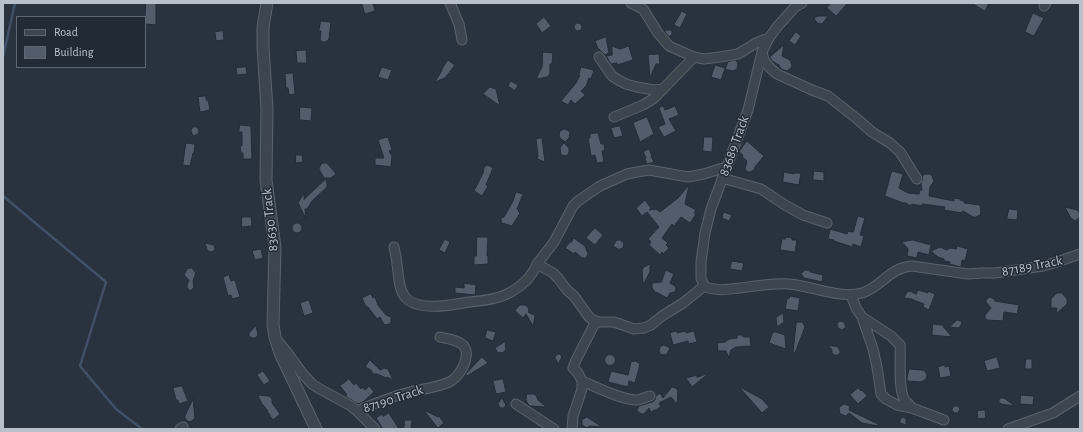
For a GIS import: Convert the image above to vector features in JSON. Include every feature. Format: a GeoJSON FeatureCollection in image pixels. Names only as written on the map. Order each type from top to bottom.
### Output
{"type":"FeatureCollection","features":[{"type":"Feature","properties":{"kind":"street","name":"83630 Track"},"geometry":{"type":"LineString","coordinates":[[267,3],[262,27],[262,47],[267,109],[266,180],[275,247],[273,325],[280,353],[316,429]]}},
{"type":"Feature","properties":{"kind":"street"},"geometry":{"type":"LineString","coordinates":[[450,3],[462,40]]}},
{"type":"Feature","properties":{"kind":"street"},"geometry":{"type":"LineString","coordinates":[[631,3],[643,9],[658,33],[669,46],[694,57],[704,59],[738,54],[756,43],[769,38]]}},
{"type":"Feature","properties":{"kind":"street","name":"83689 Track"},"geometry":{"type":"LineString","coordinates":[[704,286],[701,278],[701,262],[705,233],[722,178],[748,110],[762,52],[776,27],[795,7],[802,3]]}},
{"type":"Feature","properties":{"kind":"street"},"geometry":{"type":"LineString","coordinates":[[762,52],[764,60],[777,74],[828,96],[872,132],[890,143],[900,152],[917,179]]}},
{"type":"Feature","properties":{"kind":"street"},"geometry":{"type":"LineString","coordinates":[[599,57],[612,76],[626,84],[654,90],[663,88]]}},
{"type":"Feature","properties":{"kind":"street"},"geometry":{"type":"LineString","coordinates":[[614,117],[643,105],[653,99],[694,57]]}},
{"type":"Feature","properties":{"kind":"street"},"geometry":{"type":"LineString","coordinates":[[394,247],[401,288],[404,296],[412,302],[426,306],[446,306],[499,298],[525,283],[554,242],[573,206],[600,186],[627,174],[649,170],[688,177],[726,167]]}},
{"type":"Feature","properties":{"kind":"street"},"geometry":{"type":"LineString","coordinates":[[722,178],[762,189],[802,215],[826,223]]}},
{"type":"Feature","properties":{"kind":"street","name":"87189 Track"},"geometry":{"type":"LineString","coordinates":[[851,295],[872,289],[898,269],[906,267],[912,266],[968,274],[995,273],[1043,266],[1063,261],[1080,254]]}},
{"type":"Feature","properties":{"kind":"street"},"geometry":{"type":"LineString","coordinates":[[537,264],[553,273],[558,278],[567,290],[574,296],[589,317],[596,321],[614,322],[634,329],[644,328],[651,325],[683,303],[704,286],[719,290],[773,284],[790,284],[833,293],[851,295],[856,308],[862,317],[873,349],[881,394],[886,399],[897,405],[912,408],[944,420]]}},
{"type":"Feature","properties":{"kind":"street"},"geometry":{"type":"LineString","coordinates":[[862,317],[891,336],[900,345],[901,387],[904,398],[912,408]]}},
{"type":"Feature","properties":{"kind":"street"},"geometry":{"type":"LineString","coordinates":[[572,429],[573,416],[582,389],[582,381],[574,368],[576,360],[596,321]]}},
{"type":"Feature","properties":{"kind":"street","name":"87190 Track"},"geometry":{"type":"LineString","coordinates":[[275,337],[312,384],[358,411],[371,404],[449,382],[456,377],[463,366],[467,352],[464,346],[460,343],[440,337]]}},
{"type":"Feature","properties":{"kind":"street"},"geometry":{"type":"LineString","coordinates":[[582,381],[625,398],[638,400],[650,396]]}},
{"type":"Feature","properties":{"kind":"street"},"geometry":{"type":"LineString","coordinates":[[1008,429],[1053,413],[1080,396]]}},
{"type":"Feature","properties":{"kind":"street"},"geometry":{"type":"LineString","coordinates":[[516,404],[554,429]]}},
{"type":"Feature","properties":{"kind":"street"},"geometry":{"type":"LineString","coordinates":[[358,411],[375,429]]}},
{"type":"Feature","properties":{"kind":"building"},"geometry":{"type":"Polygon","coordinates":[[[146,3],[156,3],[156,25],[146,24],[146,3]]]}},
{"type":"Feature","properties":{"kind":"building"},"geometry":{"type":"Polygon","coordinates":[[[362,3],[373,3],[375,11],[365,14],[362,3]]]}},
{"type":"Feature","properties":{"kind":"building"},"geometry":{"type":"Polygon","coordinates":[[[831,3],[848,3],[836,16],[827,8],[831,3]]]}},
{"type":"Feature","properties":{"kind":"building"},"geometry":{"type":"Polygon","coordinates":[[[972,3],[989,3],[985,11],[972,3]]]}},
{"type":"Feature","properties":{"kind":"building"},"geometry":{"type":"Polygon","coordinates":[[[682,11],[687,14],[680,28],[674,25],[682,11]]]}},
{"type":"Feature","properties":{"kind":"building"},"geometry":{"type":"Polygon","coordinates":[[[1033,13],[1044,18],[1034,36],[1025,32],[1033,13]]]}},
{"type":"Feature","properties":{"kind":"building"},"geometry":{"type":"Polygon","coordinates":[[[819,16],[828,16],[821,24],[817,23],[814,18],[819,16]]]}},
{"type":"Feature","properties":{"kind":"building"},"geometry":{"type":"Polygon","coordinates":[[[544,17],[551,26],[542,33],[536,24],[544,17]]]}},
{"type":"Feature","properties":{"kind":"building"},"geometry":{"type":"Polygon","coordinates":[[[321,21],[331,22],[329,39],[325,42],[322,42],[320,39],[321,31],[319,31],[321,21]]]}},
{"type":"Feature","properties":{"kind":"building"},"geometry":{"type":"Polygon","coordinates":[[[576,23],[580,23],[582,27],[580,31],[576,31],[574,29],[574,25],[576,23]]]}},
{"type":"Feature","properties":{"kind":"building"},"geometry":{"type":"Polygon","coordinates":[[[666,30],[672,30],[672,35],[669,37],[665,32],[666,30]]]}},
{"type":"Feature","properties":{"kind":"building"},"geometry":{"type":"Polygon","coordinates":[[[223,31],[224,40],[216,41],[215,32],[223,31]]]}},
{"type":"Feature","properties":{"kind":"building"},"geometry":{"type":"Polygon","coordinates":[[[796,32],[801,36],[795,45],[789,41],[796,32]]]}},
{"type":"Feature","properties":{"kind":"building"},"geometry":{"type":"Polygon","coordinates":[[[606,37],[609,53],[605,55],[598,49],[595,41],[606,37]]]}},
{"type":"Feature","properties":{"kind":"building"},"geometry":{"type":"Polygon","coordinates":[[[784,45],[782,56],[790,60],[792,65],[787,71],[781,69],[779,65],[772,61],[770,57],[784,45]]]}},
{"type":"Feature","properties":{"kind":"building"},"geometry":{"type":"Polygon","coordinates":[[[612,46],[620,49],[629,46],[633,60],[617,65],[617,63],[611,64],[606,56],[612,55],[612,46]]]}},
{"type":"Feature","properties":{"kind":"building"},"geometry":{"type":"Polygon","coordinates":[[[306,50],[307,63],[297,63],[296,51],[306,50]]]}},
{"type":"Feature","properties":{"kind":"building"},"geometry":{"type":"Polygon","coordinates":[[[543,52],[553,53],[552,64],[550,64],[550,73],[548,77],[536,79],[542,67],[543,52]]]}},
{"type":"Feature","properties":{"kind":"building"},"geometry":{"type":"Polygon","coordinates":[[[659,54],[660,64],[656,64],[650,78],[648,55],[659,54]]]}},
{"type":"Feature","properties":{"kind":"building"},"geometry":{"type":"Polygon","coordinates":[[[448,60],[455,65],[445,78],[435,82],[442,69],[448,60]]]}},
{"type":"Feature","properties":{"kind":"building"},"geometry":{"type":"Polygon","coordinates":[[[736,60],[738,64],[737,69],[733,71],[725,69],[728,62],[736,60]]]}},
{"type":"Feature","properties":{"kind":"building"},"geometry":{"type":"Polygon","coordinates":[[[715,65],[725,69],[721,80],[711,77],[715,65]]]}},
{"type":"Feature","properties":{"kind":"building"},"geometry":{"type":"Polygon","coordinates":[[[246,67],[247,74],[237,75],[236,68],[246,67]]]}},
{"type":"Feature","properties":{"kind":"building"},"geometry":{"type":"Polygon","coordinates":[[[382,67],[392,70],[388,80],[378,77],[382,67]]]}},
{"type":"Feature","properties":{"kind":"building"},"geometry":{"type":"Polygon","coordinates":[[[581,67],[594,70],[591,79],[589,78],[586,86],[581,91],[585,95],[575,104],[571,100],[568,105],[561,101],[576,83],[580,75],[581,67]]]}},
{"type":"Feature","properties":{"kind":"building"},"geometry":{"type":"Polygon","coordinates":[[[293,73],[295,94],[289,95],[288,88],[286,88],[285,74],[293,73]]]}},
{"type":"Feature","properties":{"kind":"building"},"geometry":{"type":"Polygon","coordinates":[[[511,81],[518,85],[515,91],[508,86],[511,81]]]}},
{"type":"Feature","properties":{"kind":"building"},"geometry":{"type":"Polygon","coordinates":[[[490,87],[496,89],[500,106],[483,94],[490,87]]]}},
{"type":"Feature","properties":{"kind":"building"},"geometry":{"type":"Polygon","coordinates":[[[206,96],[210,110],[200,112],[198,97],[206,96]]]}},
{"type":"Feature","properties":{"kind":"building"},"geometry":{"type":"Polygon","coordinates":[[[663,106],[665,110],[675,106],[679,115],[669,119],[676,131],[664,137],[658,127],[665,124],[659,108],[663,106]]]}},
{"type":"Feature","properties":{"kind":"building"},"geometry":{"type":"Polygon","coordinates":[[[300,107],[312,108],[311,121],[300,120],[300,107]]]}},
{"type":"Feature","properties":{"kind":"building"},"geometry":{"type":"Polygon","coordinates":[[[647,117],[654,134],[640,142],[633,123],[647,117]]]}},
{"type":"Feature","properties":{"kind":"building"},"geometry":{"type":"Polygon","coordinates":[[[240,125],[251,126],[252,159],[243,159],[243,153],[241,153],[240,146],[242,146],[242,132],[239,132],[240,125]]]}},
{"type":"Feature","properties":{"kind":"building"},"geometry":{"type":"Polygon","coordinates":[[[620,126],[623,136],[614,138],[611,128],[620,126]]]}},
{"type":"Feature","properties":{"kind":"building"},"geometry":{"type":"Polygon","coordinates":[[[193,127],[197,127],[199,130],[198,134],[193,136],[191,131],[193,127]]]}},
{"type":"Feature","properties":{"kind":"building"},"geometry":{"type":"Polygon","coordinates":[[[565,129],[570,133],[569,138],[565,142],[559,136],[560,131],[565,129]]]}},
{"type":"Feature","properties":{"kind":"building"},"geometry":{"type":"Polygon","coordinates":[[[598,133],[601,144],[604,144],[605,150],[602,151],[604,162],[597,163],[595,155],[591,156],[588,138],[590,138],[590,134],[598,133]]]}},
{"type":"Feature","properties":{"kind":"building"},"geometry":{"type":"Polygon","coordinates":[[[388,137],[392,150],[389,151],[392,156],[391,167],[375,165],[375,158],[384,158],[378,140],[388,137]]]}},
{"type":"Feature","properties":{"kind":"building"},"geometry":{"type":"Polygon","coordinates":[[[704,137],[713,137],[712,152],[703,151],[704,137]]]}},
{"type":"Feature","properties":{"kind":"building"},"geometry":{"type":"Polygon","coordinates":[[[542,138],[545,162],[537,159],[536,139],[542,138]]]}},
{"type":"Feature","properties":{"kind":"building"},"geometry":{"type":"Polygon","coordinates":[[[747,141],[764,156],[754,170],[750,172],[745,169],[747,161],[739,152],[747,141]]]}},
{"type":"Feature","properties":{"kind":"building"},"geometry":{"type":"Polygon","coordinates":[[[186,143],[195,144],[190,166],[183,165],[186,143]]]}},
{"type":"Feature","properties":{"kind":"building"},"geometry":{"type":"Polygon","coordinates":[[[564,143],[569,148],[569,153],[566,156],[561,155],[560,148],[564,143]]]}},
{"type":"Feature","properties":{"kind":"building"},"geometry":{"type":"Polygon","coordinates":[[[649,149],[654,162],[647,164],[643,152],[649,149]]]}},
{"type":"Feature","properties":{"kind":"building"},"geometry":{"type":"Polygon","coordinates":[[[296,155],[302,155],[303,162],[296,163],[296,155]]]}},
{"type":"Feature","properties":{"kind":"building"},"geometry":{"type":"Polygon","coordinates":[[[322,163],[327,163],[336,174],[331,178],[324,178],[319,169],[322,163]]]}},
{"type":"Feature","properties":{"kind":"building"},"geometry":{"type":"Polygon","coordinates":[[[487,165],[493,168],[486,185],[488,186],[482,196],[474,191],[484,168],[487,165]]]}},
{"type":"Feature","properties":{"kind":"building"},"geometry":{"type":"Polygon","coordinates":[[[814,171],[824,172],[824,181],[813,180],[814,171]]]}},
{"type":"Feature","properties":{"kind":"building"},"geometry":{"type":"Polygon","coordinates":[[[892,171],[903,174],[899,188],[908,193],[919,194],[920,190],[922,190],[922,176],[925,174],[930,174],[934,181],[930,187],[929,196],[954,201],[954,198],[960,199],[964,201],[964,203],[980,205],[980,215],[973,217],[963,211],[962,213],[944,210],[945,207],[922,204],[922,206],[912,204],[910,206],[906,203],[885,196],[892,171]]]}},
{"type":"Feature","properties":{"kind":"building"},"geometry":{"type":"Polygon","coordinates":[[[784,172],[794,174],[801,173],[799,185],[783,182],[784,172]]]}},
{"type":"Feature","properties":{"kind":"building"},"geometry":{"type":"Polygon","coordinates":[[[326,179],[327,187],[312,201],[307,209],[305,209],[306,219],[298,203],[304,193],[304,199],[326,179]]]}},
{"type":"Feature","properties":{"kind":"building"},"geometry":{"type":"Polygon","coordinates":[[[689,185],[685,204],[696,210],[694,213],[696,214],[690,223],[681,217],[674,226],[672,224],[662,238],[668,243],[666,245],[669,248],[660,255],[649,245],[651,242],[648,239],[659,227],[647,212],[642,216],[636,208],[645,200],[651,208],[649,210],[656,209],[660,212],[678,198],[689,185]]]}},
{"type":"Feature","properties":{"kind":"building"},"geometry":{"type":"Polygon","coordinates":[[[516,192],[523,194],[517,209],[520,213],[512,226],[502,223],[501,218],[504,217],[516,192]]]}},
{"type":"Feature","properties":{"kind":"building"},"geometry":{"type":"Polygon","coordinates":[[[1065,207],[1077,210],[1080,216],[1079,218],[1075,221],[1071,218],[1065,207]]]}},
{"type":"Feature","properties":{"kind":"building"},"geometry":{"type":"Polygon","coordinates":[[[1009,209],[1018,210],[1017,220],[1007,219],[1009,209]]]}},
{"type":"Feature","properties":{"kind":"building"},"geometry":{"type":"Polygon","coordinates":[[[724,212],[732,215],[729,221],[722,218],[724,212]]]}},
{"type":"Feature","properties":{"kind":"building"},"geometry":{"type":"Polygon","coordinates":[[[858,216],[865,218],[860,235],[864,236],[861,247],[853,244],[852,247],[828,239],[830,229],[847,234],[848,231],[853,232],[858,216]]]}},
{"type":"Feature","properties":{"kind":"building"},"geometry":{"type":"Polygon","coordinates":[[[242,217],[251,217],[252,226],[242,227],[242,217]]]}},
{"type":"Feature","properties":{"kind":"building"},"geometry":{"type":"Polygon","coordinates":[[[297,223],[302,228],[297,233],[292,228],[297,223]]]}},
{"type":"Feature","properties":{"kind":"building"},"geometry":{"type":"Polygon","coordinates":[[[595,228],[603,235],[595,245],[586,238],[595,228]]]}},
{"type":"Feature","properties":{"kind":"building"},"geometry":{"type":"Polygon","coordinates":[[[477,237],[488,237],[488,264],[474,265],[477,237]]]}},
{"type":"Feature","properties":{"kind":"building"},"geometry":{"type":"Polygon","coordinates":[[[786,237],[792,238],[792,240],[797,240],[795,252],[780,250],[782,239],[785,239],[786,237]]]}},
{"type":"Feature","properties":{"kind":"building"},"geometry":{"type":"Polygon","coordinates":[[[574,238],[585,246],[588,254],[586,258],[582,258],[575,252],[574,254],[565,248],[574,238]]]}},
{"type":"Feature","properties":{"kind":"building"},"geometry":{"type":"Polygon","coordinates":[[[445,239],[450,242],[445,253],[439,250],[445,239]]]}},
{"type":"Feature","properties":{"kind":"building"},"geometry":{"type":"Polygon","coordinates":[[[618,240],[624,243],[623,248],[618,249],[613,246],[618,240]]]}},
{"type":"Feature","properties":{"kind":"building"},"geometry":{"type":"Polygon","coordinates":[[[913,240],[931,245],[929,255],[918,252],[917,258],[907,256],[908,249],[902,242],[913,240]]]}},
{"type":"Feature","properties":{"kind":"building"},"geometry":{"type":"Polygon","coordinates":[[[205,243],[214,245],[215,249],[212,252],[208,251],[205,243]]]}},
{"type":"Feature","properties":{"kind":"building"},"geometry":{"type":"Polygon","coordinates":[[[957,246],[968,249],[965,261],[962,260],[961,267],[949,264],[950,262],[944,261],[944,259],[938,257],[931,251],[940,247],[947,250],[950,248],[956,249],[957,246]]]}},
{"type":"Feature","properties":{"kind":"building"},"geometry":{"type":"Polygon","coordinates":[[[261,249],[263,258],[255,260],[252,251],[261,249]]]}},
{"type":"Feature","properties":{"kind":"building"},"geometry":{"type":"Polygon","coordinates":[[[732,261],[744,263],[742,271],[730,269],[732,261]]]}},
{"type":"Feature","properties":{"kind":"building"},"geometry":{"type":"Polygon","coordinates":[[[650,264],[650,272],[643,285],[642,270],[650,264]]]}},
{"type":"Feature","properties":{"kind":"building"},"geometry":{"type":"Polygon","coordinates":[[[192,268],[196,273],[193,281],[194,287],[191,291],[187,288],[189,280],[184,275],[187,269],[192,268]]]}},
{"type":"Feature","properties":{"kind":"building"},"geometry":{"type":"Polygon","coordinates":[[[666,270],[674,274],[670,283],[676,288],[675,292],[670,293],[667,298],[655,292],[652,288],[652,283],[661,282],[666,270]]]}},
{"type":"Feature","properties":{"kind":"building"},"geometry":{"type":"Polygon","coordinates":[[[805,270],[823,275],[822,282],[804,278],[801,274],[805,270]]]}},
{"type":"Feature","properties":{"kind":"building"},"geometry":{"type":"Polygon","coordinates":[[[229,275],[231,281],[235,280],[240,297],[232,299],[231,295],[228,296],[223,277],[229,275]]]}},
{"type":"Feature","properties":{"kind":"building"},"geometry":{"type":"Polygon","coordinates":[[[464,283],[476,285],[475,295],[455,293],[455,287],[464,288],[464,283]]]}},
{"type":"Feature","properties":{"kind":"building"},"geometry":{"type":"Polygon","coordinates":[[[918,290],[928,293],[928,291],[935,294],[929,310],[923,307],[924,304],[904,298],[907,292],[910,291],[916,294],[918,290]]]}},
{"type":"Feature","properties":{"kind":"building"},"geometry":{"type":"Polygon","coordinates":[[[1057,293],[1062,293],[1067,299],[1067,304],[1056,314],[1057,308],[1051,308],[1051,299],[1057,293]]]}},
{"type":"Feature","properties":{"kind":"building"},"geometry":{"type":"Polygon","coordinates":[[[371,294],[373,298],[375,297],[378,305],[386,315],[391,317],[390,324],[385,325],[380,317],[377,319],[368,307],[366,307],[362,298],[371,294]]]}},
{"type":"Feature","properties":{"kind":"building"},"geometry":{"type":"Polygon","coordinates":[[[790,296],[800,298],[798,311],[785,309],[787,299],[790,296]]]}},
{"type":"Feature","properties":{"kind":"building"},"geometry":{"type":"Polygon","coordinates":[[[990,297],[995,301],[1019,305],[1017,314],[1004,312],[1003,321],[987,320],[985,315],[991,308],[986,300],[990,297]]]}},
{"type":"Feature","properties":{"kind":"building"},"geometry":{"type":"Polygon","coordinates":[[[309,300],[313,313],[304,316],[300,303],[309,300]]]}},
{"type":"Feature","properties":{"kind":"building"},"geometry":{"type":"Polygon","coordinates":[[[520,305],[525,305],[528,307],[528,312],[535,316],[533,326],[526,314],[523,318],[515,311],[520,305]]]}},
{"type":"Feature","properties":{"kind":"building"},"geometry":{"type":"Polygon","coordinates":[[[783,313],[784,322],[777,327],[776,318],[783,313]]]}},
{"type":"Feature","properties":{"kind":"building"},"geometry":{"type":"Polygon","coordinates":[[[957,320],[961,321],[962,323],[960,327],[950,327],[957,320]]]}},
{"type":"Feature","properties":{"kind":"building"},"geometry":{"type":"Polygon","coordinates":[[[840,321],[844,322],[846,327],[842,330],[838,328],[837,324],[840,321]]]}},
{"type":"Feature","properties":{"kind":"building"},"geometry":{"type":"Polygon","coordinates":[[[798,322],[802,322],[805,327],[795,353],[793,352],[796,324],[798,322]]]}},
{"type":"Feature","properties":{"kind":"building"},"geometry":{"type":"Polygon","coordinates":[[[933,324],[942,325],[952,337],[932,335],[933,324]]]}},
{"type":"Feature","properties":{"kind":"building"},"geometry":{"type":"Polygon","coordinates":[[[256,326],[258,335],[256,338],[252,338],[249,336],[249,333],[256,326]]]}},
{"type":"Feature","properties":{"kind":"building"},"geometry":{"type":"Polygon","coordinates":[[[487,330],[496,332],[493,341],[485,338],[487,330]]]}},
{"type":"Feature","properties":{"kind":"building"},"geometry":{"type":"Polygon","coordinates":[[[677,331],[677,333],[686,331],[686,333],[694,331],[697,342],[689,344],[688,341],[673,345],[670,333],[677,331]]]}},
{"type":"Feature","properties":{"kind":"building"},"geometry":{"type":"Polygon","coordinates":[[[773,332],[785,335],[786,349],[769,343],[773,332]]]}},
{"type":"Feature","properties":{"kind":"building"},"geometry":{"type":"Polygon","coordinates":[[[737,335],[750,337],[751,346],[736,347],[731,350],[729,358],[726,351],[718,351],[717,343],[737,338],[737,335]]]}},
{"type":"Feature","properties":{"kind":"building"},"geometry":{"type":"Polygon","coordinates":[[[505,342],[506,349],[504,352],[497,352],[495,348],[505,342]]]}},
{"type":"Feature","properties":{"kind":"building"},"geometry":{"type":"Polygon","coordinates":[[[664,345],[670,348],[667,354],[664,355],[660,354],[659,351],[660,347],[664,345]]]}},
{"type":"Feature","properties":{"kind":"building"},"geometry":{"type":"Polygon","coordinates":[[[828,345],[838,347],[840,353],[838,355],[834,355],[828,345]]]}},
{"type":"Feature","properties":{"kind":"building"},"geometry":{"type":"Polygon","coordinates":[[[558,354],[562,357],[558,364],[555,357],[558,354]]]}},
{"type":"Feature","properties":{"kind":"building"},"geometry":{"type":"Polygon","coordinates":[[[608,355],[612,355],[614,356],[614,364],[608,365],[605,362],[605,358],[608,355]]]}},
{"type":"Feature","properties":{"kind":"building"},"geometry":{"type":"Polygon","coordinates":[[[482,357],[488,363],[467,376],[466,374],[482,357]]]}},
{"type":"Feature","properties":{"kind":"building"},"geometry":{"type":"Polygon","coordinates":[[[997,357],[1000,368],[987,371],[984,361],[997,357]]]}},
{"type":"Feature","properties":{"kind":"building"},"geometry":{"type":"Polygon","coordinates":[[[368,358],[380,370],[384,368],[388,369],[393,380],[373,374],[371,370],[365,367],[369,361],[368,358]]]}},
{"type":"Feature","properties":{"kind":"building"},"geometry":{"type":"Polygon","coordinates":[[[1026,359],[1032,359],[1032,369],[1025,369],[1026,359]]]}},
{"type":"Feature","properties":{"kind":"building"},"geometry":{"type":"Polygon","coordinates":[[[636,361],[640,364],[635,383],[629,381],[628,387],[608,382],[611,371],[628,375],[631,362],[636,361]]]}},
{"type":"Feature","properties":{"kind":"building"},"geometry":{"type":"Polygon","coordinates":[[[945,365],[945,367],[949,366],[951,376],[940,378],[938,367],[945,365]]]}},
{"type":"Feature","properties":{"kind":"building"},"geometry":{"type":"Polygon","coordinates":[[[909,369],[925,371],[927,375],[926,379],[921,382],[907,381],[909,369]]]}},
{"type":"Feature","properties":{"kind":"building"},"geometry":{"type":"Polygon","coordinates":[[[263,371],[270,381],[264,385],[257,375],[263,371]]]}},
{"type":"Feature","properties":{"kind":"building"},"geometry":{"type":"Polygon","coordinates":[[[709,373],[692,387],[686,378],[697,375],[697,377],[709,373]]]}},
{"type":"Feature","properties":{"kind":"building"},"geometry":{"type":"Polygon","coordinates":[[[349,379],[354,385],[356,383],[361,389],[363,387],[365,390],[369,386],[374,392],[363,402],[358,404],[345,396],[347,395],[340,386],[349,379]]]}},
{"type":"Feature","properties":{"kind":"building"},"geometry":{"type":"Polygon","coordinates":[[[503,379],[506,392],[496,394],[493,381],[503,379]]]}},
{"type":"Feature","properties":{"kind":"building"},"geometry":{"type":"Polygon","coordinates":[[[182,386],[188,401],[179,404],[178,400],[176,400],[173,388],[182,386]]]}},
{"type":"Feature","properties":{"kind":"building"},"geometry":{"type":"Polygon","coordinates":[[[673,387],[678,391],[677,404],[671,397],[659,403],[661,407],[651,412],[649,408],[644,414],[638,412],[637,410],[639,406],[652,402],[660,393],[663,398],[673,387]]]}},
{"type":"Feature","properties":{"kind":"building"},"geometry":{"type":"Polygon","coordinates":[[[740,387],[762,399],[769,407],[762,413],[740,387]]]}},
{"type":"Feature","properties":{"kind":"building"},"geometry":{"type":"Polygon","coordinates":[[[858,388],[867,396],[858,404],[850,395],[858,388]]]}},
{"type":"Feature","properties":{"kind":"building"},"geometry":{"type":"Polygon","coordinates":[[[527,394],[536,395],[538,400],[546,407],[530,406],[526,400],[527,394]]]}},
{"type":"Feature","properties":{"kind":"building"},"geometry":{"type":"Polygon","coordinates":[[[258,395],[269,396],[272,399],[272,403],[280,414],[273,420],[262,404],[258,395]]]}},
{"type":"Feature","properties":{"kind":"building"},"geometry":{"type":"Polygon","coordinates":[[[1021,395],[1034,396],[1033,405],[1020,404],[1021,395]]]}},
{"type":"Feature","properties":{"kind":"building"},"geometry":{"type":"Polygon","coordinates":[[[502,398],[506,405],[504,408],[500,408],[498,404],[502,398]]]}},
{"type":"Feature","properties":{"kind":"building"},"geometry":{"type":"Polygon","coordinates":[[[1000,398],[1004,398],[1015,406],[1001,404],[999,402],[1000,398]]]}},
{"type":"Feature","properties":{"kind":"building"},"geometry":{"type":"Polygon","coordinates":[[[193,399],[195,418],[189,422],[185,416],[193,399]]]}},
{"type":"Feature","properties":{"kind":"building"},"geometry":{"type":"Polygon","coordinates":[[[844,404],[850,406],[849,410],[878,424],[878,426],[862,423],[849,413],[846,416],[840,414],[839,408],[844,404]]]}},
{"type":"Feature","properties":{"kind":"building"},"geometry":{"type":"Polygon","coordinates":[[[954,406],[958,406],[960,409],[958,413],[954,413],[952,410],[954,406]]]}},
{"type":"Feature","properties":{"kind":"building"},"geometry":{"type":"Polygon","coordinates":[[[424,410],[438,417],[439,416],[444,423],[438,428],[424,410]]]}},
{"type":"Feature","properties":{"kind":"building"},"geometry":{"type":"Polygon","coordinates":[[[985,410],[986,418],[978,419],[977,411],[985,410]]]}},
{"type":"Feature","properties":{"kind":"building"},"geometry":{"type":"Polygon","coordinates":[[[389,413],[399,429],[383,429],[376,418],[382,414],[383,416],[389,413]]]}},
{"type":"Feature","properties":{"kind":"building"},"geometry":{"type":"Polygon","coordinates":[[[587,417],[602,427],[589,426],[587,428],[582,425],[582,420],[587,417]]]}},
{"type":"Feature","properties":{"kind":"building"},"geometry":{"type":"Polygon","coordinates":[[[903,417],[906,419],[906,425],[900,423],[900,420],[903,417]]]}},
{"type":"Feature","properties":{"kind":"building"},"geometry":{"type":"Polygon","coordinates":[[[405,420],[412,420],[411,429],[404,429],[405,420]]]}},
{"type":"Feature","properties":{"kind":"waterway"},"geometry":{"type":"LineString","coordinates":[[3,57],[15,3]]}},
{"type":"Feature","properties":{"kind":"waterway"},"geometry":{"type":"LineString","coordinates":[[3,196],[106,282],[80,366],[116,409],[142,429]]}}]}
